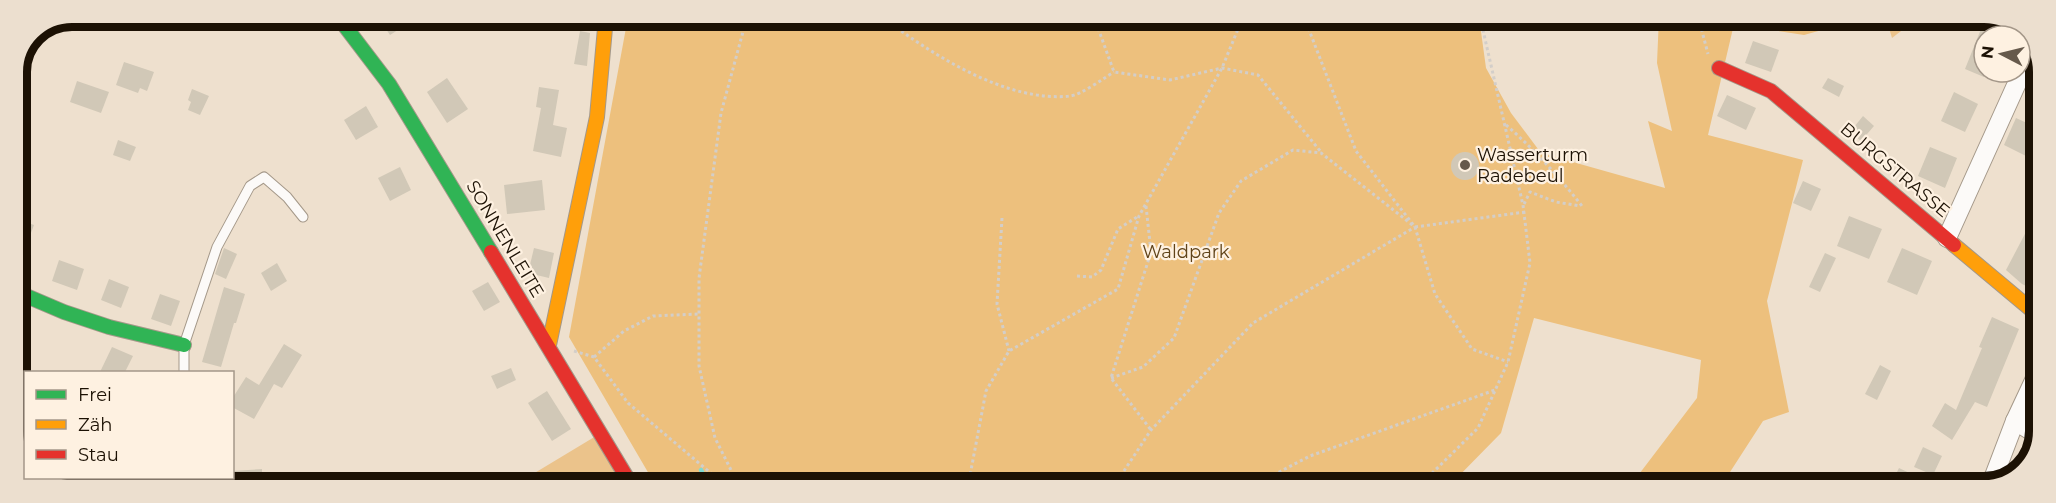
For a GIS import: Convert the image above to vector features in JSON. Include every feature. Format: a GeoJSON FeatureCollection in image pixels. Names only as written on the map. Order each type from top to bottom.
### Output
{"type":"FeatureCollection","features":[{"type":"Feature","properties":{"kind":"street","name":"SONNENLEITE"},"geometry":{"type":"LineString","coordinates":[[346,27],[389,84],[549,345],[626,476]]}},
{"type":"Feature","properties":{"kind":"street"},"geometry":{"type":"LineString","coordinates":[[549,345],[597,117],[605,27]]}},
{"type":"Feature","properties":{"kind":"street","name":"BURGSTRASSE"},"geometry":{"type":"LineString","coordinates":[[1719,68],[1771,91],[2029,308]]}},
{"type":"Feature","properties":{"kind":"street"},"geometry":{"type":"LineString","coordinates":[[1947,238],[2017,84]]}},
{"type":"Feature","properties":{"kind":"street"},"geometry":{"type":"LineString","coordinates":[[27,296],[64,312],[110,327],[184,345]]}},
{"type":"Feature","properties":{"kind":"street"},"geometry":{"type":"LineString","coordinates":[[1994,475],[2029,391]]}},
{"type":"Feature","properties":{"kind":"street"},"geometry":{"type":"LineString","coordinates":[[2015,421],[2029,430]]}},
{"type":"Feature","properties":{"kind":"lane"},"geometry":{"type":"LineString","coordinates":[[184,371],[184,345],[217,247],[250,186],[264,177],[287,197],[303,217]]}},
{"type":"Feature","properties":{"kind":"path"},"geometry":{"type":"LineString","coordinates":[[734,476],[715,438],[699,366],[699,278],[721,113],[744,27]]}},
{"type":"Feature","properties":{"kind":"path"},"geometry":{"type":"LineString","coordinates":[[897,27],[966,72],[1027,95],[1072,97],[1114,72],[1170,80],[1222,68],[1258,75],[1322,153],[1415,226]]}},
{"type":"Feature","properties":{"kind":"path"},"geometry":{"type":"LineString","coordinates":[[1098,27],[1114,72]]}},
{"type":"Feature","properties":{"kind":"path"},"geometry":{"type":"LineString","coordinates":[[970,476],[986,391],[1009,351],[1118,289],[1139,216],[1222,68],[1239,27]]}},
{"type":"Feature","properties":{"kind":"path"},"geometry":{"type":"LineString","coordinates":[[1308,27],[1356,151],[1415,226],[1435,294],[1472,349],[1508,362]]}},
{"type":"Feature","properties":{"kind":"path"},"geometry":{"type":"LineString","coordinates":[[1429,476],[1478,428],[1508,362],[1530,263],[1525,212],[1482,27]]}},
{"type":"Feature","properties":{"kind":"path"},"geometry":{"type":"LineString","coordinates":[[1702,27],[1711,61],[1719,68]]}},
{"type":"Feature","properties":{"kind":"path"},"geometry":{"type":"LineString","coordinates":[[1505,124],[1564,183],[1582,206],[1556,202],[1530,192],[1523,205]]}},
{"type":"Feature","properties":{"kind":"path"},"geometry":{"type":"LineString","coordinates":[[1111,378],[1143,367],[1174,338],[1219,213],[1241,181],[1293,150],[1322,153]]}},
{"type":"Feature","properties":{"kind":"path"},"geometry":{"type":"LineString","coordinates":[[1111,378],[1151,252],[1146,204]]}},
{"type":"Feature","properties":{"kind":"path"},"geometry":{"type":"LineString","coordinates":[[1120,476],[1151,429],[1253,323],[1415,226],[1525,212]]}},
{"type":"Feature","properties":{"kind":"path"},"geometry":{"type":"LineString","coordinates":[[1077,276],[1092,277],[1101,270],[1118,229],[1139,216]]}},
{"type":"Feature","properties":{"kind":"path"},"geometry":{"type":"LineString","coordinates":[[1002,218],[997,304],[1009,351]]}},
{"type":"Feature","properties":{"kind":"path"},"geometry":{"type":"LineString","coordinates":[[699,314],[653,316],[624,331],[594,357],[628,403],[714,476]]}},
{"type":"Feature","properties":{"kind":"path"},"geometry":{"type":"LineString","coordinates":[[1111,378],[1151,429]]}},
{"type":"Feature","properties":{"kind":"path"},"geometry":{"type":"LineString","coordinates":[[1271,476],[1310,456],[1495,390]]}},
{"type":"Feature","properties":{"kind":"shaded area"},"geometry":{"type":"Polygon","coordinates":[[[1889,27],[1906,27],[1892,38],[1889,27]]]}},
{"type":"Feature","properties":{"kind":"shaded area"},"geometry":{"type":"Polygon","coordinates":[[[596,436],[621,476],[530,476],[596,436]]]}},
{"type":"Feature","properties":{"kind":"green space","name":"Waldpark"},"geometry":{"type":"Polygon","coordinates":[[[626,27],[1480,27],[1486,68],[1511,113],[1541,153],[1665,188],[1648,121],[1672,131],[1657,63],[1659,27],[1733,27],[1708,135],[1803,160],[1767,301],[1789,412],[1763,421],[1727,476],[1638,476],[1697,398],[1701,360],[1534,318],[1501,433],[1459,476],[650,476],[569,337],[626,27]]]}},
{"type":"Feature","properties":{"kind":"green space","name":"Waldpark"},"geometry":{"type":"Polygon","coordinates":[[[1753,27],[1833,27],[1804,35],[1753,27]]]}},
{"type":"Feature","properties":{"kind":"building"},"geometry":{"type":"Polygon","coordinates":[[[385,27],[402,27],[390,35],[385,27]]]}},
{"type":"Feature","properties":{"kind":"building"},"geometry":{"type":"Polygon","coordinates":[[[580,31],[590,33],[587,66],[574,64],[580,31]]]}},
{"type":"Feature","properties":{"kind":"building"},"geometry":{"type":"Polygon","coordinates":[[[1753,41],[1779,50],[1771,72],[1745,63],[1753,41]]]}},
{"type":"Feature","properties":{"kind":"building"},"geometry":{"type":"Polygon","coordinates":[[[1972,51],[1972,72],[1965,69],[1972,51]]]}},
{"type":"Feature","properties":{"kind":"building"},"geometry":{"type":"Polygon","coordinates":[[[124,62],[154,72],[147,91],[140,88],[138,93],[116,85],[124,62]]]}},
{"type":"Feature","properties":{"kind":"building"},"geometry":{"type":"Polygon","coordinates":[[[447,78],[468,109],[447,123],[427,92],[447,78]]]}},
{"type":"Feature","properties":{"kind":"building"},"geometry":{"type":"Polygon","coordinates":[[[1828,78],[1844,86],[1839,97],[1822,88],[1828,78]]]}},
{"type":"Feature","properties":{"kind":"building"},"geometry":{"type":"Polygon","coordinates":[[[77,81],[109,92],[101,113],[70,102],[77,81]]]}},
{"type":"Feature","properties":{"kind":"building"},"geometry":{"type":"Polygon","coordinates":[[[539,87],[559,90],[553,125],[567,128],[561,157],[533,151],[541,108],[536,107],[539,87]]]}},
{"type":"Feature","properties":{"kind":"building"},"geometry":{"type":"Polygon","coordinates":[[[192,89],[209,96],[200,115],[188,110],[191,102],[188,100],[192,89]]]}},
{"type":"Feature","properties":{"kind":"building"},"geometry":{"type":"Polygon","coordinates":[[[1954,92],[1978,104],[1965,132],[1941,121],[1954,92]]]}},
{"type":"Feature","properties":{"kind":"building"},"geometry":{"type":"Polygon","coordinates":[[[1727,95],[1756,108],[1746,130],[1717,116],[1727,95]]]}},
{"type":"Feature","properties":{"kind":"building"},"geometry":{"type":"Polygon","coordinates":[[[366,106],[378,127],[356,140],[344,120],[366,106]]]}},
{"type":"Feature","properties":{"kind":"building"},"geometry":{"type":"Polygon","coordinates":[[[1863,116],[1874,126],[1861,141],[1850,132],[1863,116]]]}},
{"type":"Feature","properties":{"kind":"building"},"geometry":{"type":"Polygon","coordinates":[[[2016,118],[2029,124],[2029,149],[2026,156],[2004,145],[2016,118]]]}},
{"type":"Feature","properties":{"kind":"building"},"geometry":{"type":"Polygon","coordinates":[[[118,140],[136,147],[130,161],[113,155],[118,140]]]}},
{"type":"Feature","properties":{"kind":"building"},"geometry":{"type":"Polygon","coordinates":[[[1930,147],[1957,158],[1945,188],[1918,176],[1930,147]]]}},
{"type":"Feature","properties":{"kind":"building","name":"Wasserturm Radebeul"},"geometry":{"type":"Polygon","coordinates":[[[1465,152],[1475,156],[1479,166],[1475,176],[1465,180],[1455,176],[1451,166],[1455,156],[1465,152]]]}},
{"type":"Feature","properties":{"kind":"building"},"geometry":{"type":"Polygon","coordinates":[[[400,167],[411,190],[390,201],[378,178],[400,167]]]}},
{"type":"Feature","properties":{"kind":"building"},"geometry":{"type":"Polygon","coordinates":[[[542,180],[545,210],[507,214],[504,185],[542,180]]]}},
{"type":"Feature","properties":{"kind":"building"},"geometry":{"type":"Polygon","coordinates":[[[1803,181],[1821,189],[1811,211],[1793,203],[1803,181]]]}},
{"type":"Feature","properties":{"kind":"building"},"geometry":{"type":"Polygon","coordinates":[[[1849,216],[1882,229],[1869,259],[1837,246],[1849,216]]]}},
{"type":"Feature","properties":{"kind":"building"},"geometry":{"type":"Polygon","coordinates":[[[27,223],[34,225],[27,243],[27,223]]]}},
{"type":"Feature","properties":{"kind":"building"},"geometry":{"type":"Polygon","coordinates":[[[2027,230],[2029,231],[2029,287],[2006,270],[2027,230]]]}},
{"type":"Feature","properties":{"kind":"building"},"geometry":{"type":"Polygon","coordinates":[[[224,248],[237,254],[226,279],[215,274],[224,248]]]}},
{"type":"Feature","properties":{"kind":"building"},"geometry":{"type":"Polygon","coordinates":[[[534,248],[554,253],[549,278],[528,273],[534,248]]]}},
{"type":"Feature","properties":{"kind":"building"},"geometry":{"type":"Polygon","coordinates":[[[1902,248],[1932,261],[1917,295],[1887,282],[1902,248]]]}},
{"type":"Feature","properties":{"kind":"building"},"geometry":{"type":"Polygon","coordinates":[[[1825,253],[1836,258],[1820,292],[1809,287],[1825,253]]]}},
{"type":"Feature","properties":{"kind":"building"},"geometry":{"type":"Polygon","coordinates":[[[59,260],[84,269],[77,290],[52,281],[59,260]]]}},
{"type":"Feature","properties":{"kind":"building"},"geometry":{"type":"Polygon","coordinates":[[[277,263],[287,281],[271,291],[261,273],[277,263]]]}},
{"type":"Feature","properties":{"kind":"building"},"geometry":{"type":"Polygon","coordinates":[[[109,279],[129,287],[121,308],[101,300],[109,279]]]}},
{"type":"Feature","properties":{"kind":"building"},"geometry":{"type":"Polygon","coordinates":[[[488,282],[500,302],[484,311],[472,291],[488,282]]]}},
{"type":"Feature","properties":{"kind":"building"},"geometry":{"type":"Polygon","coordinates":[[[224,287],[245,294],[221,367],[202,362],[224,287]]]}},
{"type":"Feature","properties":{"kind":"building"},"geometry":{"type":"Polygon","coordinates":[[[160,294],[180,301],[171,326],[151,319],[160,294]]]}},
{"type":"Feature","properties":{"kind":"building"},"geometry":{"type":"Polygon","coordinates":[[[1992,317],[2019,329],[1987,407],[1975,402],[1952,440],[1932,426],[1945,403],[1956,410],[1982,348],[1979,347],[1992,317]]]}},
{"type":"Feature","properties":{"kind":"building"},"geometry":{"type":"Polygon","coordinates":[[[27,323],[31,325],[27,335],[27,323]]]}},
{"type":"Feature","properties":{"kind":"building"},"geometry":{"type":"Polygon","coordinates":[[[284,344],[302,355],[282,388],[274,384],[254,419],[234,408],[234,396],[246,377],[259,385],[284,344]]]}},
{"type":"Feature","properties":{"kind":"building"},"geometry":{"type":"Polygon","coordinates":[[[112,347],[133,356],[126,371],[100,371],[112,347]]]}},
{"type":"Feature","properties":{"kind":"building"},"geometry":{"type":"Polygon","coordinates":[[[1880,365],[1891,371],[1877,400],[1865,394],[1880,365]]]}},
{"type":"Feature","properties":{"kind":"building"},"geometry":{"type":"Polygon","coordinates":[[[511,368],[516,380],[497,389],[491,376],[511,368]]]}},
{"type":"Feature","properties":{"kind":"building"},"geometry":{"type":"Polygon","coordinates":[[[547,391],[571,429],[552,441],[528,403],[547,391]]]}},
{"type":"Feature","properties":{"kind":"building"},"geometry":{"type":"Polygon","coordinates":[[[1923,447],[1942,456],[1933,475],[1914,467],[1923,447]]]}},
{"type":"Feature","properties":{"kind":"building"},"geometry":{"type":"Polygon","coordinates":[[[1899,468],[1916,476],[1895,476],[1899,468]]]}},
{"type":"Feature","properties":{"kind":"building"},"geometry":{"type":"Polygon","coordinates":[[[262,469],[262,476],[234,476],[234,471],[262,469]]]}},
{"type":"Feature","properties":{"kind":"waterway"},"geometry":{"type":"LineString","coordinates":[[701,470],[704,476]]}},
{"type":"Feature","properties":{"kind":"traffic: fast"},"geometry":{"type":"LineString","coordinates":[[346,27],[389,84],[491,252]]}},
{"type":"Feature","properties":{"kind":"traffic: fast"},"geometry":{"type":"LineString","coordinates":[[27,296],[109,327],[184,345]]}},
{"type":"Feature","properties":{"kind":"traffic: slow"},"geometry":{"type":"LineString","coordinates":[[549,345],[597,117],[605,27]]}},
{"type":"Feature","properties":{"kind":"traffic: slow"},"geometry":{"type":"LineString","coordinates":[[1954,245],[2029,308]]}},
{"type":"Feature","properties":{"kind":"traffic: jam"},"geometry":{"type":"LineString","coordinates":[[1719,68],[1771,91],[1954,245]]}},
{"type":"Feature","properties":{"kind":"traffic: jam"},"geometry":{"type":"LineString","coordinates":[[491,252],[626,476]]}},
{"type":"Feature","properties":{"kind":"place","name":"Wasserturm Radebeul"},"geometry":{"type":"Point","coordinates":[1465,165]}}]}
